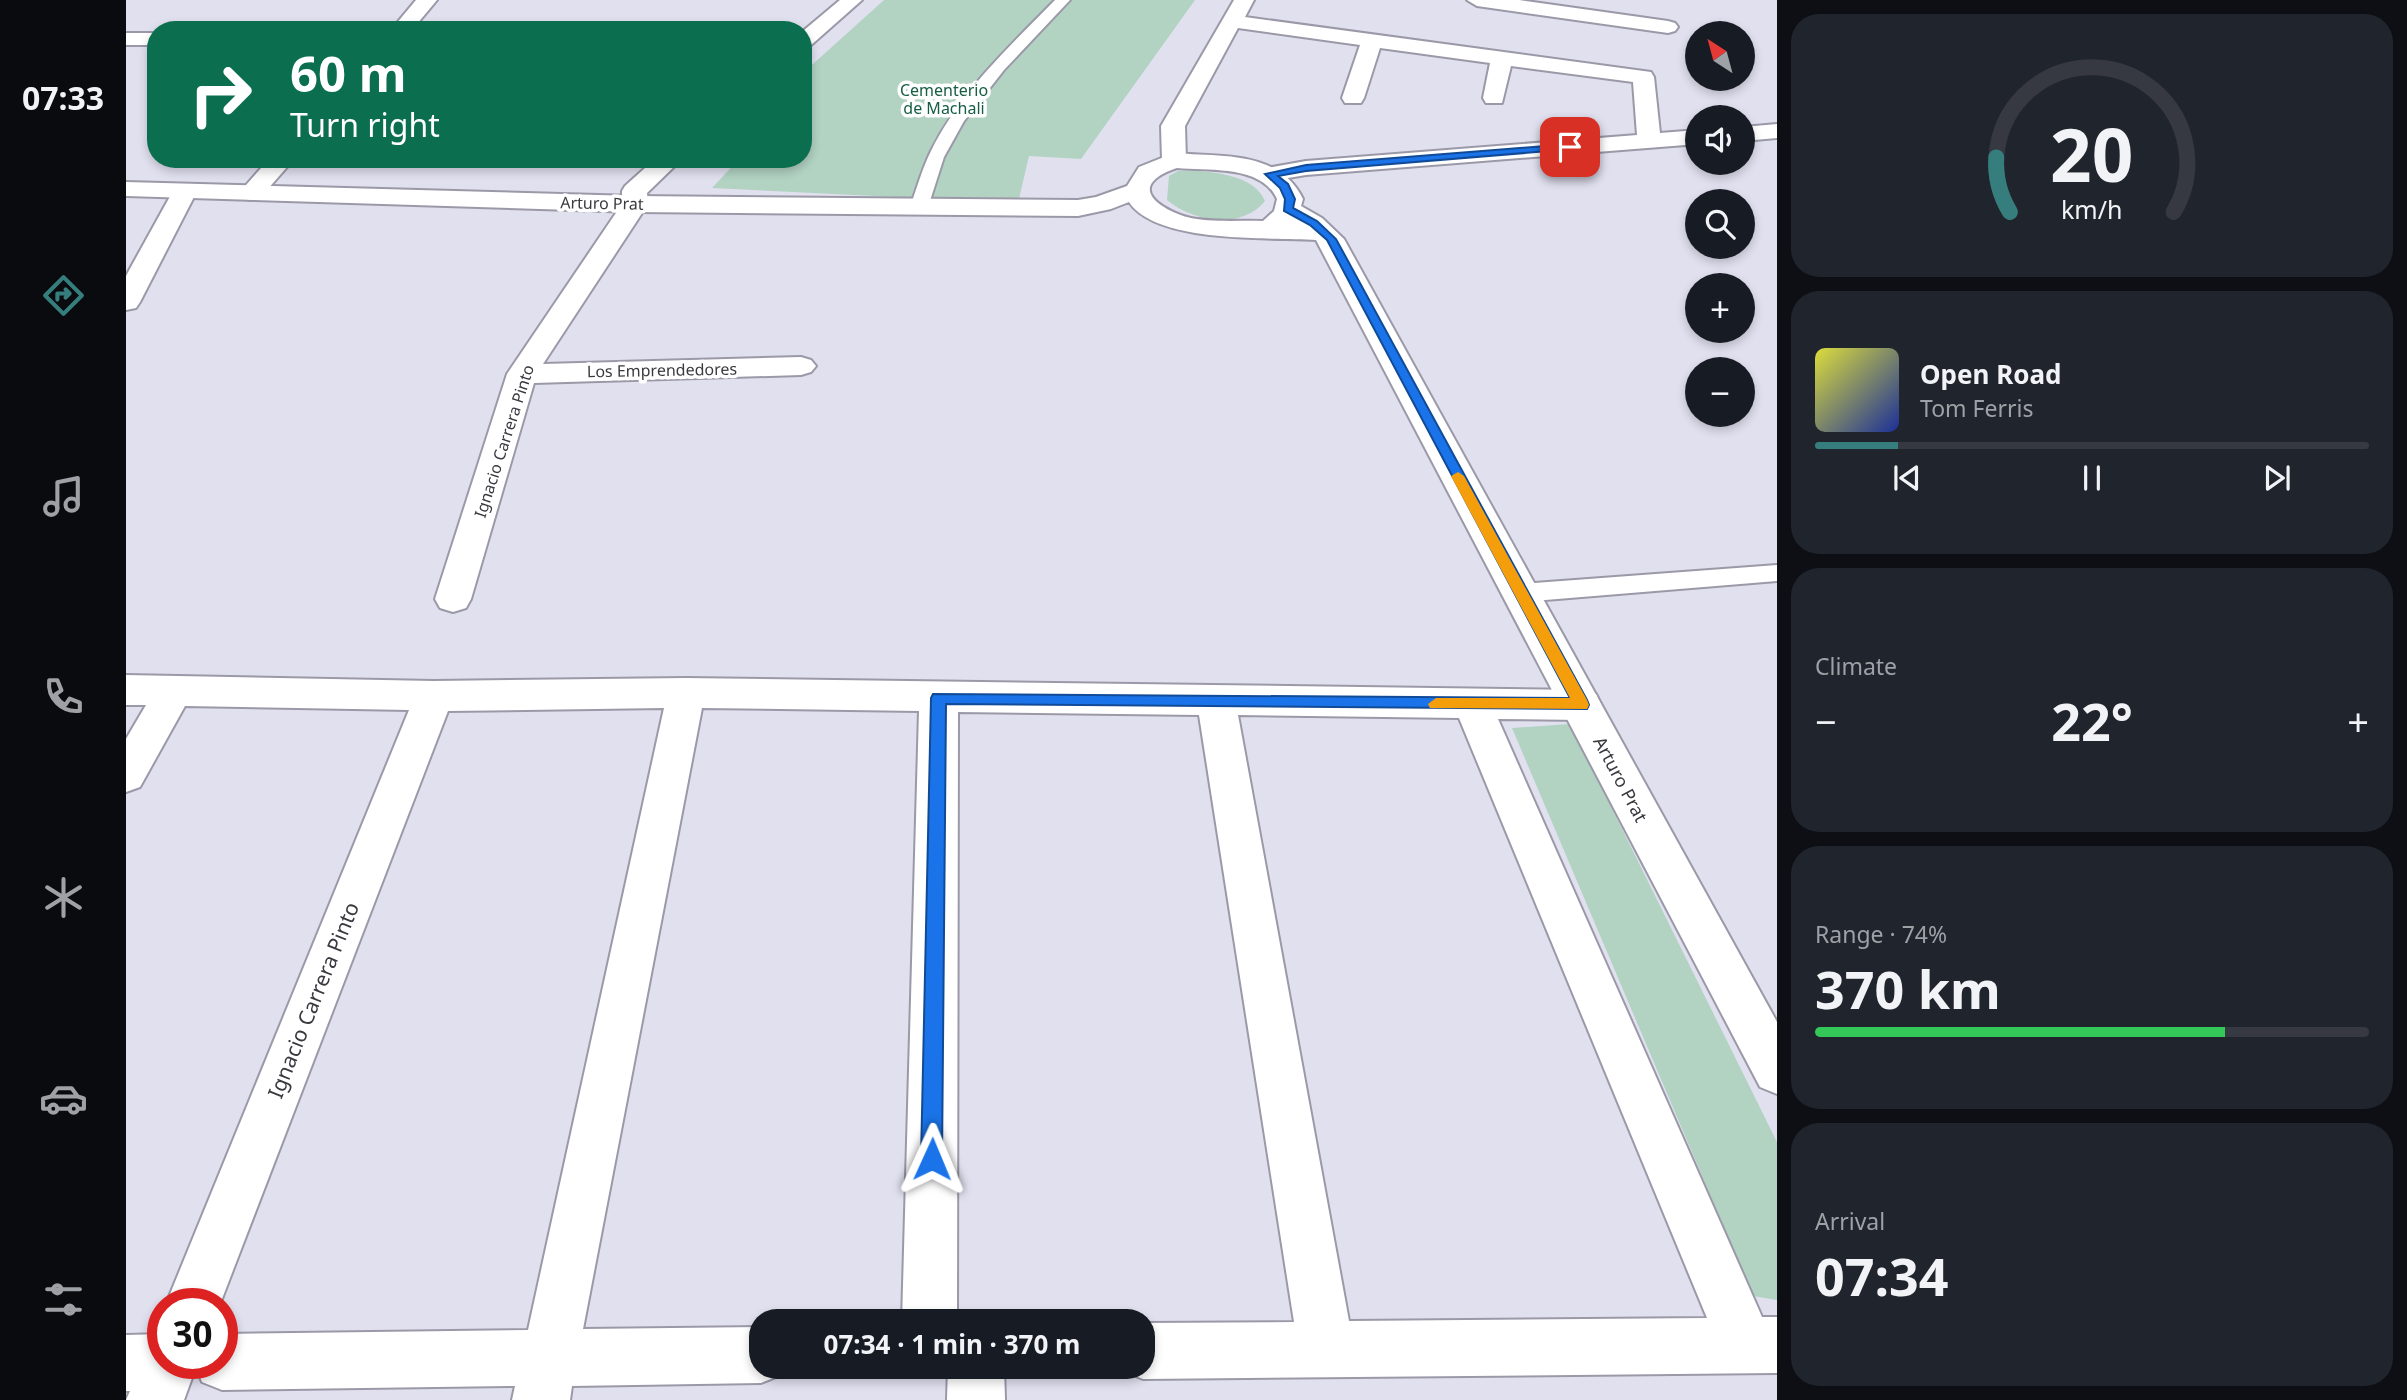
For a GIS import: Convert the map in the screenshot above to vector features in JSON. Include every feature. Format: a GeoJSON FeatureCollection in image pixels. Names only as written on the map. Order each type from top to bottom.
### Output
{"type":"FeatureCollection","features":[{"type":"Feature","properties":{"kind":"street"},"geometry":{"type":"LineString","coordinates":[[409,21],[427,0]]}},
{"type":"Feature","properties":{"kind":"street"},"geometry":{"type":"LineString","coordinates":[[812,34],[852,0]]}},
{"type":"Feature","properties":{"kind":"street"},"geometry":{"type":"LineString","coordinates":[[1244,0],[1173,126],[1174,160],[1259,168],[1270,174],[1284,186],[1290,199],[1287,209],[1270,229]]}},
{"type":"Feature","properties":{"kind":"street"},"geometry":{"type":"LineString","coordinates":[[1477,0],[1668,27]]}},
{"type":"Feature","properties":{"kind":"street"},"geometry":{"type":"LineString","coordinates":[[1638,0],[1644,23]]}},
{"type":"Feature","properties":{"kind":"street"},"geometry":{"type":"LineString","coordinates":[[1230,21],[1643,77],[1648,141]]}},
{"type":"Feature","properties":{"kind":"street"},"geometry":{"type":"LineString","coordinates":[[126,39],[147,39]]}},
{"type":"Feature","properties":{"kind":"street"},"geometry":{"type":"LineString","coordinates":[[1353,98],[1372,41]]}},
{"type":"Feature","properties":{"kind":"street"},"geometry":{"type":"LineString","coordinates":[[1494,98],[1502,58]]}},
{"type":"Feature","properties":{"kind":"street"},"geometry":{"type":"LineString","coordinates":[[1755,133],[1777,131]]}},
{"type":"Feature","properties":{"kind":"street"},"geometry":{"type":"LineString","coordinates":[[1270,174],[1306,168],[1685,138]]}},
{"type":"Feature","properties":{"kind":"street","name":"Arturo Prat"},"geometry":{"type":"LineString","coordinates":[[126,189],[635,204],[1078,208],[1102,204],[1138,190],[1148,172],[1174,160]]}},
{"type":"Feature","properties":{"kind":"street"},"geometry":{"type":"LineString","coordinates":[[251,193],[274,168]]}},
{"type":"Feature","properties":{"kind":"street","name":"Ignacio Carrera Pinto"},"geometry":{"type":"LineString","coordinates":[[453,599],[522,373],[635,204],[634,191],[660,168]]}},
{"type":"Feature","properties":{"kind":"street"},"geometry":{"type":"LineString","coordinates":[[1138,190],[1146,208],[1163,218]]}},
{"type":"Feature","properties":{"kind":"street"},"geometry":{"type":"LineString","coordinates":[[126,302],[185,191]]}},
{"type":"Feature","properties":{"kind":"street","name":"Arturo Prat"},"geometry":{"type":"LineString","coordinates":[[1078,208],[1100,215],[1163,218],[1183,225],[1325,232],[1777,1070]]}},
{"type":"Feature","properties":{"kind":"street"},"geometry":{"type":"LineString","coordinates":[[1287,209],[1325,232]]}},
{"type":"Feature","properties":{"kind":"street","name":"Los Emprendedores"},"geometry":{"type":"LineString","coordinates":[[522,373],[801,366]]}},
{"type":"Feature","properties":{"kind":"street"},"geometry":{"type":"LineString","coordinates":[[126,690],[434,696],[686,693],[1581,705]]}},
{"type":"Feature","properties":{"kind":"street"},"geometry":{"type":"LineString","coordinates":[[126,775],[173,692]]}},
{"type":"Feature","properties":{"kind":"street"},"geometry":{"type":"LineString","coordinates":[[546,1379],[686,693]]}},
{"type":"Feature","properties":{"kind":"street","name":"Ignacio Carrera Pinto"},"geometry":{"type":"LineString","coordinates":[[199,1288],[434,696]]}},
{"type":"Feature","properties":{"kind":"street"},"geometry":{"type":"LineString","coordinates":[[929,1309],[939,698]]}},
{"type":"Feature","properties":{"kind":"street"},"geometry":{"type":"LineString","coordinates":[[1216,702],[1326,1349]]}},
{"type":"Feature","properties":{"kind":"street"},"geometry":{"type":"LineString","coordinates":[[1155,1351],[1761,1344],[1472,704]]}},
{"type":"Feature","properties":{"kind":"street"},"geometry":{"type":"LineString","coordinates":[[238,1363],[546,1379],[749,1356]]}},
{"type":"Feature","properties":{"kind":"street"},"geometry":{"type":"LineString","coordinates":[[126,1363],[147,1362]]}},
{"type":"Feature","properties":{"kind":"street"},"geometry":{"type":"LineString","coordinates":[[155,1400],[163,1379]]}},
{"type":"Feature","properties":{"kind":"street"},"geometry":{"type":"LineString","coordinates":[[976,1379],[976,1400]]}},
{"type":"Feature","properties":{"kind":"lane"},"geometry":{"type":"LineString","coordinates":[[919,207],[931,169],[944,141],[974,94],[1063,0]]}},
{"type":"Feature","properties":{"kind":"lane"},"geometry":{"type":"LineString","coordinates":[[1521,593],[1777,573]]}},
{"type":"Feature","properties":{"kind":"green space","name":"Cementerio de Machali"},"geometry":{"type":"Polygon","coordinates":[[[884,0],[1195,0],[1081,159],[1029,156],[1018,203],[712,188],[731,168],[812,168],[812,65],[884,0]]]}},
{"type":"Feature","properties":{"kind":"green space"},"geometry":{"type":"Polygon","coordinates":[[[1178,171],[1223,174],[1244,181],[1260,192],[1265,201],[1244,216],[1231,219],[1217,220],[1190,214],[1167,200],[1169,176],[1178,171]]]}},
{"type":"Feature","properties":{"kind":"green space"},"geometry":{"type":"Polygon","coordinates":[[[1570,724],[1777,1142],[1777,1300],[1753,1296],[1512,728],[1570,724]]]}},
{"type":"Feature","properties":{"kind":"slow traffic"},"geometry":{"type":"LineString","coordinates":[[1436,704],[1581,705],[1458,476]]}},
{"type":"Feature","properties":{"kind":"route"},"geometry":{"type":"LineString","coordinates":[[932,1159],[939,698],[1581,705],[1331,239],[1313,223],[1287,209],[1290,199],[1284,186],[1270,174],[1306,168],[1570,147]]}}]}
